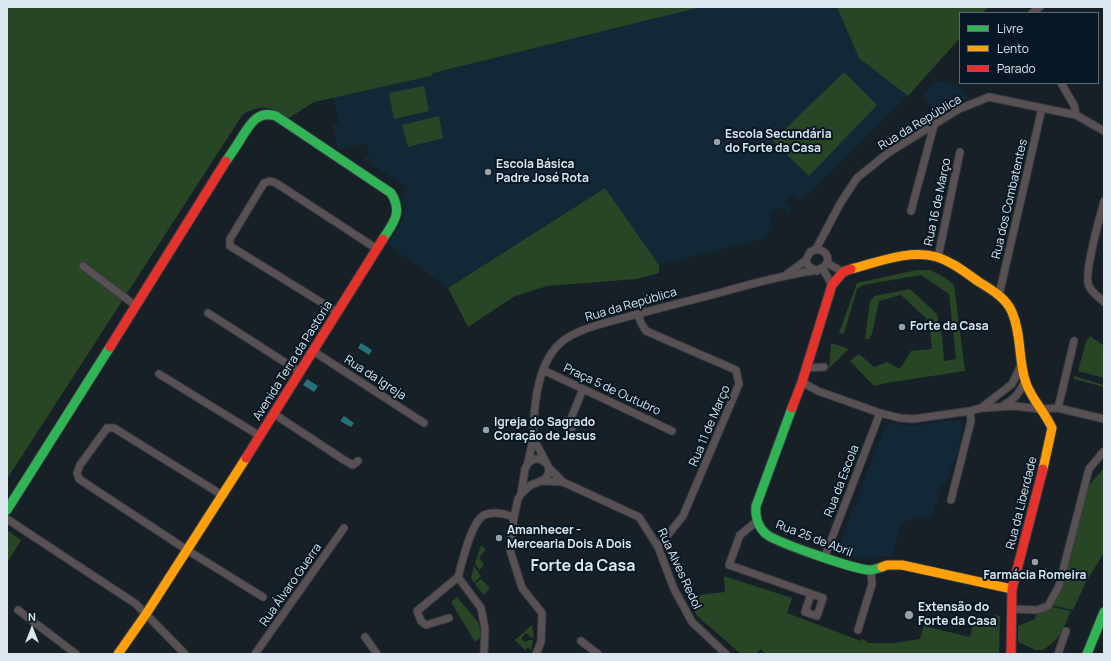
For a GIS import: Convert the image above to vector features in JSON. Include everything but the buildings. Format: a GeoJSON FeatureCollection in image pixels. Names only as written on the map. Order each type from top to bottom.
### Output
{"type":"FeatureCollection","features":[{"type":"Feature","properties":{"kind":"street"},"geometry":{"type":"LineString","coordinates":[[1062,84],[1074,105],[1076,115]]}},
{"type":"Feature","properties":{"kind":"street","name":"Rua da República"},"geometry":{"type":"LineString","coordinates":[[816,250],[841,202],[857,178],[888,153],[960,109],[989,98],[1076,115],[1104,131]]}},
{"type":"Feature","properties":{"kind":"street","name":"Rua dos Combatentes"},"geometry":{"type":"LineString","coordinates":[[999,295],[1042,108]]}},
{"type":"Feature","properties":{"kind":"street","name":"Avenida Terra da Pastoria"},"geometry":{"type":"LineString","coordinates":[[118,654],[146,614],[260,436],[395,220],[398,214],[398,207],[395,199],[391,193],[276,116],[264,115],[255,118],[251,122],[136,306]]}},
{"type":"Feature","properties":{"kind":"street"},"geometry":{"type":"LineString","coordinates":[[911,211],[934,125]]}},
{"type":"Feature","properties":{"kind":"street","name":"Rua 16 de Março"},"geometry":{"type":"LineString","coordinates":[[938,257],[960,152]]}},
{"type":"Feature","properties":{"kind":"street"},"geometry":{"type":"LineString","coordinates":[[337,312],[230,246],[230,239],[256,195],[264,183],[270,181],[276,183],[377,249]]}},
{"type":"Feature","properties":{"kind":"street"},"geometry":{"type":"LineString","coordinates":[[1104,202],[1087,273],[1088,286],[1096,296],[1104,302]]}},
{"type":"Feature","properties":{"kind":"street","name":"Rua da República"},"geometry":{"type":"LineString","coordinates":[[825,254],[826,232]]}},
{"type":"Feature","properties":{"kind":"street"},"geometry":{"type":"LineString","coordinates":[[816,250],[823,251],[825,254],[827,260],[822,268],[785,275],[806,260],[810,252],[816,250]]}},
{"type":"Feature","properties":{"kind":"street"},"geometry":{"type":"LineString","coordinates":[[811,594],[729,565],[740,535],[757,521],[755,514],[756,506],[802,382],[832,285],[843,272],[850,269],[917,254],[938,257],[999,295]]}},
{"type":"Feature","properties":{"kind":"street"},"geometry":{"type":"LineString","coordinates":[[806,260],[810,268],[822,268],[843,272]]}},
{"type":"Feature","properties":{"kind":"street"},"geometry":{"type":"LineString","coordinates":[[7,510],[136,306],[83,266]]}},
{"type":"Feature","properties":{"kind":"street"},"geometry":{"type":"LineString","coordinates":[[822,268],[832,285]]}},
{"type":"Feature","properties":{"kind":"street","name":"Rua da República"},"geometry":{"type":"LineString","coordinates":[[536,654],[541,642],[542,614],[522,588],[510,550],[514,517],[518,499],[521,494],[533,437],[533,422],[539,378],[553,350],[565,340],[587,328],[785,275]]}},
{"type":"Feature","properties":{"kind":"street","name":"Rua da Liberdade"},"geometry":{"type":"LineString","coordinates":[[999,295],[1007,303],[1014,318],[1025,381],[1040,409],[1052,427],[1051,437],[1012,589],[1011,654]]}},
{"type":"Feature","properties":{"kind":"street"},"geometry":{"type":"LineString","coordinates":[[208,313],[300,372]]}},
{"type":"Feature","properties":{"kind":"street","name":"Rua 11 de Março"},"geometry":{"type":"LineString","coordinates":[[638,314],[641,324],[646,331],[736,370],[739,384],[683,516],[658,547]]}},
{"type":"Feature","properties":{"kind":"street"},"geometry":{"type":"LineString","coordinates":[[1058,408],[1074,341]]}},
{"type":"Feature","properties":{"kind":"street","name":"Rua da Igreja"},"geometry":{"type":"LineString","coordinates":[[313,351],[424,423]]}},
{"type":"Feature","properties":{"kind":"street"},"geometry":{"type":"LineString","coordinates":[[981,408],[1012,384],[1021,365]]}},
{"type":"Feature","properties":{"kind":"street"},"geometry":{"type":"LineString","coordinates":[[806,368],[824,368]]}},
{"type":"Feature","properties":{"kind":"street","name":"Praça 5 de Outubro"},"geometry":{"type":"LineString","coordinates":[[543,370],[672,431]]}},
{"type":"Feature","properties":{"kind":"street"},"geometry":{"type":"LineString","coordinates":[[159,374],[260,436]]}},
{"type":"Feature","properties":{"kind":"street"},"geometry":{"type":"LineString","coordinates":[[1000,407],[1017,396],[1025,381]]}},
{"type":"Feature","properties":{"kind":"street"},"geometry":{"type":"LineString","coordinates":[[802,382],[818,391],[880,413],[900,418],[913,419],[970,411],[981,408],[1014,406],[1040,409],[1058,408],[1104,419]]}},
{"type":"Feature","properties":{"kind":"street"},"geometry":{"type":"LineString","coordinates":[[572,428],[570,421],[583,389]]}},
{"type":"Feature","properties":{"kind":"street"},"geometry":{"type":"LineString","coordinates":[[951,500],[971,421],[970,411]]}},
{"type":"Feature","properties":{"kind":"street","name":"Rua da Escola"},"geometry":{"type":"LineString","coordinates":[[825,556],[880,413]]}},
{"type":"Feature","properties":{"kind":"street"},"geometry":{"type":"LineString","coordinates":[[274,414],[344,460],[353,465],[358,461]]}},
{"type":"Feature","properties":{"kind":"street"},"geometry":{"type":"LineString","coordinates":[[222,495],[114,428],[107,428],[80,465],[77,473],[79,479],[187,550],[263,597]]}},
{"type":"Feature","properties":{"kind":"street","name":"Rua da República"},"geometry":{"type":"LineString","coordinates":[[533,437],[547,465]]}},
{"type":"Feature","properties":{"kind":"street"},"geometry":{"type":"LineString","coordinates":[[1012,609],[1037,610],[1048,606],[1059,586],[1089,469],[1103,452]]}},
{"type":"Feature","properties":{"kind":"street"},"geometry":{"type":"LineString","coordinates":[[521,494],[532,485],[541,481],[548,473],[547,465],[540,459],[534,459],[527,466],[528,479],[533,482],[541,481]]}},
{"type":"Feature","properties":{"kind":"street","name":"Rua Alves Redol"},"geometry":{"type":"LineString","coordinates":[[547,465],[563,482],[639,517],[658,547],[674,589],[692,622],[726,654]]}},
{"type":"Feature","properties":{"kind":"street","name":"Rua Alves Redol"},"geometry":{"type":"LineString","coordinates":[[541,481],[563,482]]}},
{"type":"Feature","properties":{"kind":"street"},"geometry":{"type":"LineString","coordinates":[[449,618],[426,625],[421,621],[417,611],[458,577],[474,527],[484,516],[492,513],[506,514],[514,517]]}},
{"type":"Feature","properties":{"kind":"street"},"geometry":{"type":"LineString","coordinates":[[7,519],[136,604],[185,654]]}},
{"type":"Feature","properties":{"kind":"street","name":"Rua 25 de Abril"},"geometry":{"type":"LineString","coordinates":[[757,521],[765,533],[774,539],[857,568],[871,570],[887,565],[908,566],[1012,589]]}},
{"type":"Feature","properties":{"kind":"street","name":"Rua Álvaro Guerra"},"geometry":{"type":"LineString","coordinates":[[255,654],[344,528]]}},
{"type":"Feature","properties":{"kind":"street"},"geometry":{"type":"LineString","coordinates":[[858,630],[872,584],[871,570]]}},
{"type":"Feature","properties":{"kind":"street"},"geometry":{"type":"LineString","coordinates":[[458,577],[481,608],[485,629],[484,654]]}},
{"type":"Feature","properties":{"kind":"street"},"geometry":{"type":"LineString","coordinates":[[18,610],[76,654]]}},
{"type":"Feature","properties":{"kind":"street"},"geometry":{"type":"LineString","coordinates":[[1087,654],[1104,612]]}},
{"type":"Feature","properties":{"kind":"street"},"geometry":{"type":"LineString","coordinates":[[1058,654],[1066,631]]}},
{"type":"Feature","properties":{"kind":"street"},"geometry":{"type":"LineString","coordinates":[[365,637],[377,654]]}},
{"type":"Feature","properties":{"kind":"street"},"geometry":{"type":"LineString","coordinates":[[581,641],[598,654]]}},
{"type":"Feature","properties":{"kind":"shaded area","name":"Escola Secundária do Forte da Casa"},"geometry":{"type":"Polygon","coordinates":[[[701,7],[837,7],[859,58],[908,96],[803,200],[797,198],[793,194],[786,201],[792,210],[789,213],[781,208],[769,211],[773,229],[763,239],[659,265],[605,188],[448,288],[388,245],[403,220],[404,208],[402,201],[405,186],[362,158],[369,156],[366,143],[338,150],[332,125],[339,123],[333,97],[431,76],[433,73],[701,7]]]}},
{"type":"Feature","properties":{"kind":"shaded area"},"geometry":{"type":"Polygon","coordinates":[[[942,81],[951,83],[963,90],[969,98],[937,114],[923,97],[931,84],[942,81]]]}},
{"type":"Feature","properties":{"kind":"shaded area"},"geometry":{"type":"Polygon","coordinates":[[[959,420],[963,424],[958,452],[945,483],[942,484],[932,519],[921,516],[901,523],[893,556],[881,556],[864,560],[839,552],[838,549],[885,426],[891,423],[911,426],[959,420]]]}},
{"type":"Feature","properties":{"kind":"green space"},"geometry":{"type":"Polygon","coordinates":[[[7,7],[701,7],[433,73],[431,76],[314,102],[289,118],[276,111],[266,108],[257,109],[243,114],[7,479],[7,7]]]}},
{"type":"Feature","properties":{"kind":"green space"},"geometry":{"type":"Polygon","coordinates":[[[837,7],[988,7],[984,12],[959,12],[959,39],[908,96],[859,58],[837,7]]]}},
{"type":"Feature","properties":{"kind":"green space"},"geometry":{"type":"Polygon","coordinates":[[[844,72],[877,105],[809,176],[773,141],[844,72]]]}},
{"type":"Feature","properties":{"kind":"green space"},"geometry":{"type":"Polygon","coordinates":[[[424,86],[429,111],[394,119],[389,93],[424,86]]]}},
{"type":"Feature","properties":{"kind":"green space"},"geometry":{"type":"Polygon","coordinates":[[[439,116],[443,138],[408,147],[402,125],[439,116]]]}},
{"type":"Feature","properties":{"kind":"green space"},"geometry":{"type":"Polygon","coordinates":[[[605,188],[659,265],[659,273],[636,279],[547,286],[515,296],[468,327],[448,288],[605,188]]]}},
{"type":"Feature","properties":{"kind":"green space"},"geometry":{"type":"Polygon","coordinates":[[[917,270],[930,270],[944,277],[954,285],[965,371],[874,386],[850,361],[859,354],[874,367],[887,362],[900,369],[911,351],[932,349],[929,321],[901,295],[879,301],[872,334],[869,339],[865,339],[870,301],[875,296],[910,289],[937,314],[942,335],[944,361],[956,359],[949,294],[921,275],[863,285],[857,289],[844,334],[839,333],[857,283],[917,270]]]}},
{"type":"Feature","properties":{"kind":"green space"},"geometry":{"type":"Polygon","coordinates":[[[1090,336],[1104,346],[1104,378],[1078,371],[1086,342],[1090,336]]]}},
{"type":"Feature","properties":{"kind":"green space"},"geometry":{"type":"Polygon","coordinates":[[[831,343],[849,349],[829,368],[831,343]]]}},
{"type":"Feature","properties":{"kind":"green space"},"geometry":{"type":"Polygon","coordinates":[[[1074,376],[1104,385],[1104,387],[1074,379],[1074,376]]]}},
{"type":"Feature","properties":{"kind":"green space"},"geometry":{"type":"Polygon","coordinates":[[[1103,469],[1104,553],[1086,582],[1073,610],[1051,605],[1087,488],[1103,469]]]}},
{"type":"Feature","properties":{"kind":"green space"},"geometry":{"type":"Polygon","coordinates":[[[7,530],[21,540],[7,563],[7,530]]]}},
{"type":"Feature","properties":{"kind":"green space"},"geometry":{"type":"Polygon","coordinates":[[[481,545],[486,550],[479,557],[484,565],[479,570],[475,563],[481,545]]]}},
{"type":"Feature","properties":{"kind":"green space"},"geometry":{"type":"Polygon","coordinates":[[[474,566],[481,576],[474,583],[471,578],[474,566]]]}},
{"type":"Feature","properties":{"kind":"green space"},"geometry":{"type":"Polygon","coordinates":[[[724,576],[792,598],[787,613],[861,641],[862,639],[867,641],[867,643],[894,643],[920,639],[924,625],[970,637],[975,616],[993,622],[995,615],[1000,616],[999,654],[766,654],[760,649],[756,654],[741,654],[697,616],[688,596],[725,592],[724,576]]]}},
{"type":"Feature","properties":{"kind":"green space"},"geometry":{"type":"Polygon","coordinates":[[[481,579],[490,588],[484,595],[475,584],[481,579]]]}},
{"type":"Feature","properties":{"kind":"green space"},"geometry":{"type":"Polygon","coordinates":[[[457,597],[478,622],[482,637],[475,642],[451,602],[457,597]]]}},
{"type":"Feature","properties":{"kind":"green space"},"geometry":{"type":"Polygon","coordinates":[[[1048,606],[1071,611],[1058,637],[1043,650],[1036,650],[1018,642],[1018,626],[1035,619],[1038,609],[1048,606]]]}},
{"type":"Feature","properties":{"kind":"green space"},"geometry":{"type":"Polygon","coordinates":[[[532,625],[534,638],[529,637],[526,633],[522,639],[525,642],[533,640],[531,649],[527,648],[525,650],[515,640],[532,625]]]}},
{"type":"Feature","properties":{"kind":"water"},"geometry":{"type":"Polygon","coordinates":[[[361,343],[372,350],[369,355],[358,348],[361,343]]]}},
{"type":"Feature","properties":{"kind":"water"},"geometry":{"type":"Polygon","coordinates":[[[307,379],[318,386],[314,392],[303,385],[307,379]]]}},
{"type":"Feature","properties":{"kind":"water"},"geometry":{"type":"Polygon","coordinates":[[[344,416],[354,423],[351,427],[340,421],[344,416]]]}},
{"type":"Feature","properties":{"kind":"traffic: fast"},"geometry":{"type":"LineString","coordinates":[[226,161],[248,127],[255,119],[264,115],[276,116],[391,193],[395,200],[397,211],[396,217],[383,239]]}},
{"type":"Feature","properties":{"kind":"traffic: fast"},"geometry":{"type":"LineString","coordinates":[[7,510],[110,347]]}},
{"type":"Feature","properties":{"kind":"traffic: fast"},"geometry":{"type":"LineString","coordinates":[[792,408],[756,506],[756,514],[759,525],[766,534],[773,538],[834,561],[862,569],[870,570],[882,567]]}},
{"type":"Feature","properties":{"kind":"traffic: fast"},"geometry":{"type":"LineString","coordinates":[[1087,654],[1104,612]]}},
{"type":"Feature","properties":{"kind":"traffic: slow"},"geometry":{"type":"LineString","coordinates":[[851,269],[894,257],[905,255],[927,255],[943,259],[954,265],[994,291],[1002,298],[1012,312],[1015,321],[1026,383],[1052,428],[1043,469]]}},
{"type":"Feature","properties":{"kind":"traffic: slow"},"geometry":{"type":"LineString","coordinates":[[118,654],[146,614],[246,458]]}},
{"type":"Feature","properties":{"kind":"traffic: slow"},"geometry":{"type":"LineString","coordinates":[[882,567],[887,565],[902,565],[1012,589]]}},
{"type":"Feature","properties":{"kind":"traffic: jam"},"geometry":{"type":"LineString","coordinates":[[110,347],[226,161]]}},
{"type":"Feature","properties":{"kind":"traffic: jam"},"geometry":{"type":"LineString","coordinates":[[246,458],[383,239]]}},
{"type":"Feature","properties":{"kind":"traffic: jam"},"geometry":{"type":"LineString","coordinates":[[792,408],[802,382],[832,285],[843,272],[851,269]]}},
{"type":"Feature","properties":{"kind":"traffic: jam"},"geometry":{"type":"LineString","coordinates":[[1011,654],[1012,589],[1043,469]]}},
{"type":"Feature","properties":{"kind":"place","name":"Escola Secundária do Forte da Casa"},"geometry":{"type":"Point","coordinates":[717,142]}},
{"type":"Feature","properties":{"kind":"place","name":"Escola Básica Padre José Rota"},"geometry":{"type":"Point","coordinates":[488,172]}},
{"type":"Feature","properties":{"kind":"place","name":"Forte da Casa"},"geometry":{"type":"Point","coordinates":[902,327]}},
{"type":"Feature","properties":{"kind":"place","name":"Igreja do Sagrado Coração de Jesus"},"geometry":{"type":"Point","coordinates":[486,430]}},
{"type":"Feature","properties":{"kind":"place","name":"Amanhecer - Mercearia Dois A Dois"},"geometry":{"type":"Point","coordinates":[499,538]}},
{"type":"Feature","properties":{"kind":"place","name":"Farmácia Romeira"},"geometry":{"type":"Point","coordinates":[1035,562]}},
{"type":"Feature","properties":{"kind":"place","name":"Extensão do Forte da Casa"},"geometry":{"type":"Point","coordinates":[909,615]}},
{"type":"Feature","properties":{"kind":"district","name":"Forte da Casa"},"geometry":{"type":"Point","coordinates":[583,567]}}]}
